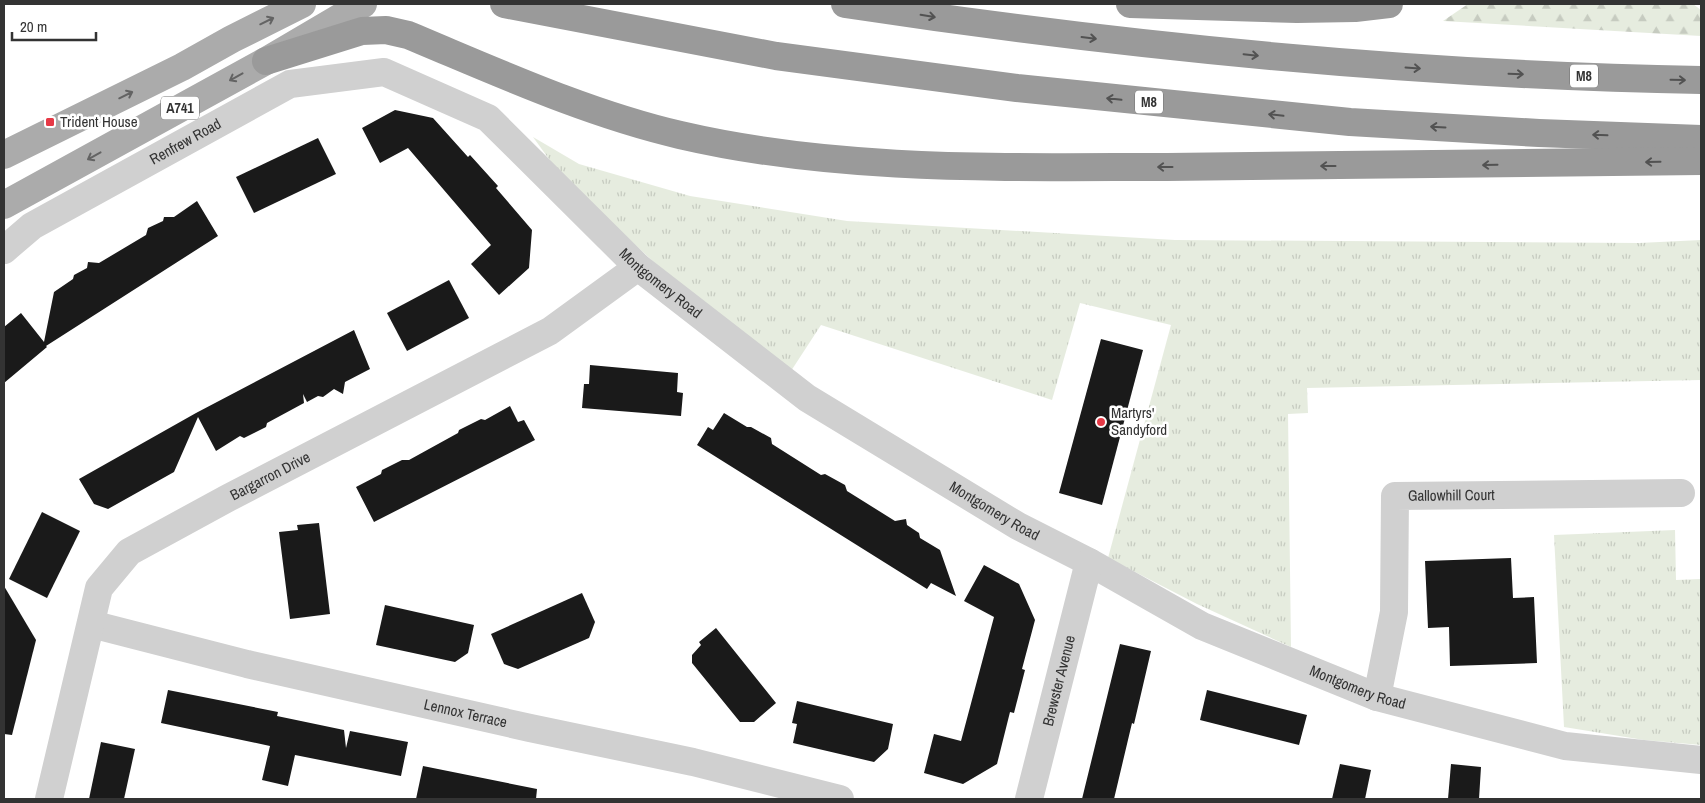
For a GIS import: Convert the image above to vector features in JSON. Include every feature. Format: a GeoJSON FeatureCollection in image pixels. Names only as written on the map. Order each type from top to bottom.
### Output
{"type":"FeatureCollection","features":[{"type":"Feature","properties":{"kind":"highway","name":"M8"},"geometry":{"type":"LineString","coordinates":[[504,4],[776,56],[1017,88],[1350,122],[1539,133],[1701,139]]}},
{"type":"Feature","properties":{"kind":"highway","name":"M8"},"geometry":{"type":"LineString","coordinates":[[845,4],[1098,39],[1274,57],[1467,72],[1701,80]]}},
{"type":"Feature","properties":{"kind":"highway"},"geometry":{"type":"LineString","coordinates":[[1130,4],[1297,9],[1356,8],[1390,4]]}},
{"type":"Feature","properties":{"kind":"highway"},"geometry":{"type":"LineString","coordinates":[[266,61],[362,31],[386,30],[408,35],[566,100],[678,135],[741,147],[876,163],[1040,167],[1464,165],[1701,161]]}},
{"type":"Feature","properties":{"kind":"main road","name":"A741"},"geometry":{"type":"LineString","coordinates":[[4,155],[182,67],[232,38],[302,4]]}},
{"type":"Feature","properties":{"kind":"main road","name":"A741"},"geometry":{"type":"LineString","coordinates":[[4,205],[266,61],[359,6]]}},
{"type":"Feature","properties":{"kind":"street","name":"Renfrew Road"},"geometry":{"type":"LineString","coordinates":[[4,250],[32,226],[290,84],[384,72]]}},
{"type":"Feature","properties":{"kind":"street","name":"Montgomery Road"},"geometry":{"type":"LineString","coordinates":[[384,72],[488,118],[638,267],[807,398],[1018,526],[1090,562],[1202,626],[1377,697],[1565,746],[1701,760]]}},
{"type":"Feature","properties":{"kind":"street","name":"Bargarron Drive"},"geometry":{"type":"LineString","coordinates":[[49,799],[98,588],[129,552],[228,498],[550,331],[638,267]]}},
{"type":"Feature","properties":{"kind":"street","name":"Gallowhill Court"},"geometry":{"type":"LineString","coordinates":[[1377,697],[1394,612],[1395,496],[1681,493]]}},
{"type":"Feature","properties":{"kind":"street","name":"Brewster Avenue"},"geometry":{"type":"LineString","coordinates":[[1030,799],[1090,562]]}},
{"type":"Feature","properties":{"kind":"street","name":"Lennox Terrace"},"geometry":{"type":"LineString","coordinates":[[91,624],[247,664],[530,728],[693,762],[840,799]]}},
{"type":"Feature","properties":{"kind":"green space"},"geometry":{"type":"Polygon","coordinates":[[[1468,4],[1693,4],[1701,10],[1701,36],[1443,21],[1468,4]]]}},
{"type":"Feature","properties":{"kind":"green space"},"geometry":{"type":"Polygon","coordinates":[[[533,137],[579,164],[690,196],[847,221],[1175,240],[1639,243],[1701,240],[1701,380],[1307,388],[1308,413],[1288,414],[1291,647],[1197,604],[1108,558],[1171,325],[1080,303],[1052,400],[821,325],[791,371],[685,291],[562,177],[533,137]]]}},
{"type":"Feature","properties":{"kind":"green space"},"geometry":{"type":"Polygon","coordinates":[[[1675,530],[1676,580],[1701,579],[1701,745],[1644,740],[1564,727],[1554,535],[1675,530]]]}},
{"type":"Feature","properties":{"kind":"building"},"geometry":{"type":"Polygon","coordinates":[[[395,110],[433,118],[468,157],[470,155],[498,186],[496,188],[532,230],[529,268],[499,295],[471,264],[491,245],[408,148],[380,163],[362,128],[395,110]]]}},
{"type":"Feature","properties":{"kind":"building"},"geometry":{"type":"Polygon","coordinates":[[[318,138],[336,174],[254,213],[236,177],[318,138]]]}},
{"type":"Feature","properties":{"kind":"building"},"geometry":{"type":"Polygon","coordinates":[[[197,201],[218,236],[46,346],[4,383],[4,327],[21,313],[44,342],[54,292],[73,279],[74,275],[87,268],[88,262],[99,263],[146,235],[148,228],[163,221],[164,217],[174,217],[197,201]]]}},
{"type":"Feature","properties":{"kind":"building"},"geometry":{"type":"Polygon","coordinates":[[[449,280],[469,318],[407,351],[387,313],[449,280]]]}},
{"type":"Feature","properties":{"kind":"building"},"geometry":{"type":"Polygon","coordinates":[[[354,330],[370,369],[345,382],[343,394],[334,389],[323,397],[318,396],[307,402],[303,394],[304,403],[267,423],[266,427],[244,438],[240,436],[216,451],[198,417],[174,472],[108,509],[94,504],[79,479],[196,413],[354,330]]]}},
{"type":"Feature","properties":{"kind":"building","name":"Martyrs' Sandyford"},"geometry":{"type":"Polygon","coordinates":[[[1101,339],[1143,350],[1102,505],[1059,493],[1101,339]]]}},
{"type":"Feature","properties":{"kind":"building"},"geometry":{"type":"Polygon","coordinates":[[[590,365],[678,373],[677,392],[683,393],[681,416],[582,408],[584,384],[589,384],[590,365]]]}},
{"type":"Feature","properties":{"kind":"building"},"geometry":{"type":"Polygon","coordinates":[[[510,406],[518,422],[524,420],[535,440],[374,522],[356,487],[381,474],[382,470],[402,460],[409,460],[458,433],[459,430],[481,419],[485,420],[510,406]]]}},
{"type":"Feature","properties":{"kind":"building"},"geometry":{"type":"Polygon","coordinates":[[[724,413],[747,427],[751,427],[771,438],[772,444],[821,475],[825,474],[845,485],[847,491],[895,521],[906,519],[907,525],[919,533],[920,538],[940,550],[956,596],[931,583],[927,589],[697,445],[708,427],[713,430],[724,413]]]}},
{"type":"Feature","properties":{"kind":"building"},"geometry":{"type":"Polygon","coordinates":[[[42,512],[80,531],[47,598],[9,579],[42,512]]]}},
{"type":"Feature","properties":{"kind":"building"},"geometry":{"type":"Polygon","coordinates":[[[319,523],[330,614],[290,619],[279,532],[298,530],[297,525],[319,523]]]}},
{"type":"Feature","properties":{"kind":"building"},"geometry":{"type":"Polygon","coordinates":[[[1511,558],[1513,598],[1534,597],[1537,663],[1450,666],[1449,627],[1428,628],[1425,561],[1511,558]]]}},
{"type":"Feature","properties":{"kind":"building"},"geometry":{"type":"Polygon","coordinates":[[[984,565],[1019,584],[1035,620],[1022,669],[1025,670],[1014,713],[1010,712],[997,764],[963,784],[924,773],[934,734],[961,741],[994,617],[964,601],[984,565]]]}},
{"type":"Feature","properties":{"kind":"building"},"geometry":{"type":"Polygon","coordinates":[[[4,586],[36,640],[12,735],[4,734],[4,586]]]}},
{"type":"Feature","properties":{"kind":"building"},"geometry":{"type":"Polygon","coordinates":[[[582,593],[595,622],[589,638],[518,669],[504,664],[491,634],[582,593]]]}},
{"type":"Feature","properties":{"kind":"building"},"geometry":{"type":"Polygon","coordinates":[[[385,605],[474,625],[468,653],[455,662],[376,645],[385,605]]]}},
{"type":"Feature","properties":{"kind":"building"},"geometry":{"type":"Polygon","coordinates":[[[716,628],[776,703],[754,722],[740,722],[692,663],[692,655],[701,645],[699,642],[716,628]]]}},
{"type":"Feature","properties":{"kind":"building"},"geometry":{"type":"Polygon","coordinates":[[[1120,644],[1151,651],[1134,724],[1132,723],[1114,799],[1082,799],[1120,644]]]}},
{"type":"Feature","properties":{"kind":"building"},"geometry":{"type":"Polygon","coordinates":[[[168,690],[278,712],[277,716],[344,730],[346,748],[350,731],[408,742],[401,776],[295,755],[288,786],[262,780],[270,746],[161,723],[168,690]]]}},
{"type":"Feature","properties":{"kind":"building"},"geometry":{"type":"Polygon","coordinates":[[[1207,690],[1307,715],[1299,745],[1200,720],[1207,690]]]}},
{"type":"Feature","properties":{"kind":"building"},"geometry":{"type":"Polygon","coordinates":[[[797,701],[893,724],[888,749],[874,762],[793,743],[797,724],[792,723],[797,701]]]}},
{"type":"Feature","properties":{"kind":"building"},"geometry":{"type":"Polygon","coordinates":[[[101,742],[135,749],[124,799],[89,799],[101,742]]]}},
{"type":"Feature","properties":{"kind":"building"},"geometry":{"type":"Polygon","coordinates":[[[1340,764],[1371,770],[1365,799],[1332,799],[1340,764]]]}},
{"type":"Feature","properties":{"kind":"building"},"geometry":{"type":"Polygon","coordinates":[[[1451,764],[1481,767],[1479,799],[1448,799],[1451,764]]]}},
{"type":"Feature","properties":{"kind":"building"},"geometry":{"type":"Polygon","coordinates":[[[423,766],[537,789],[536,799],[416,799],[423,766]]]}},
{"type":"Feature","properties":{"kind":"place","name":"Trident House"},"geometry":{"type":"Point","coordinates":[50,122]}},
{"type":"Feature","properties":{"kind":"place","name":"Martyrs' Sandyford"},"geometry":{"type":"Point","coordinates":[1101,422]}}]}
